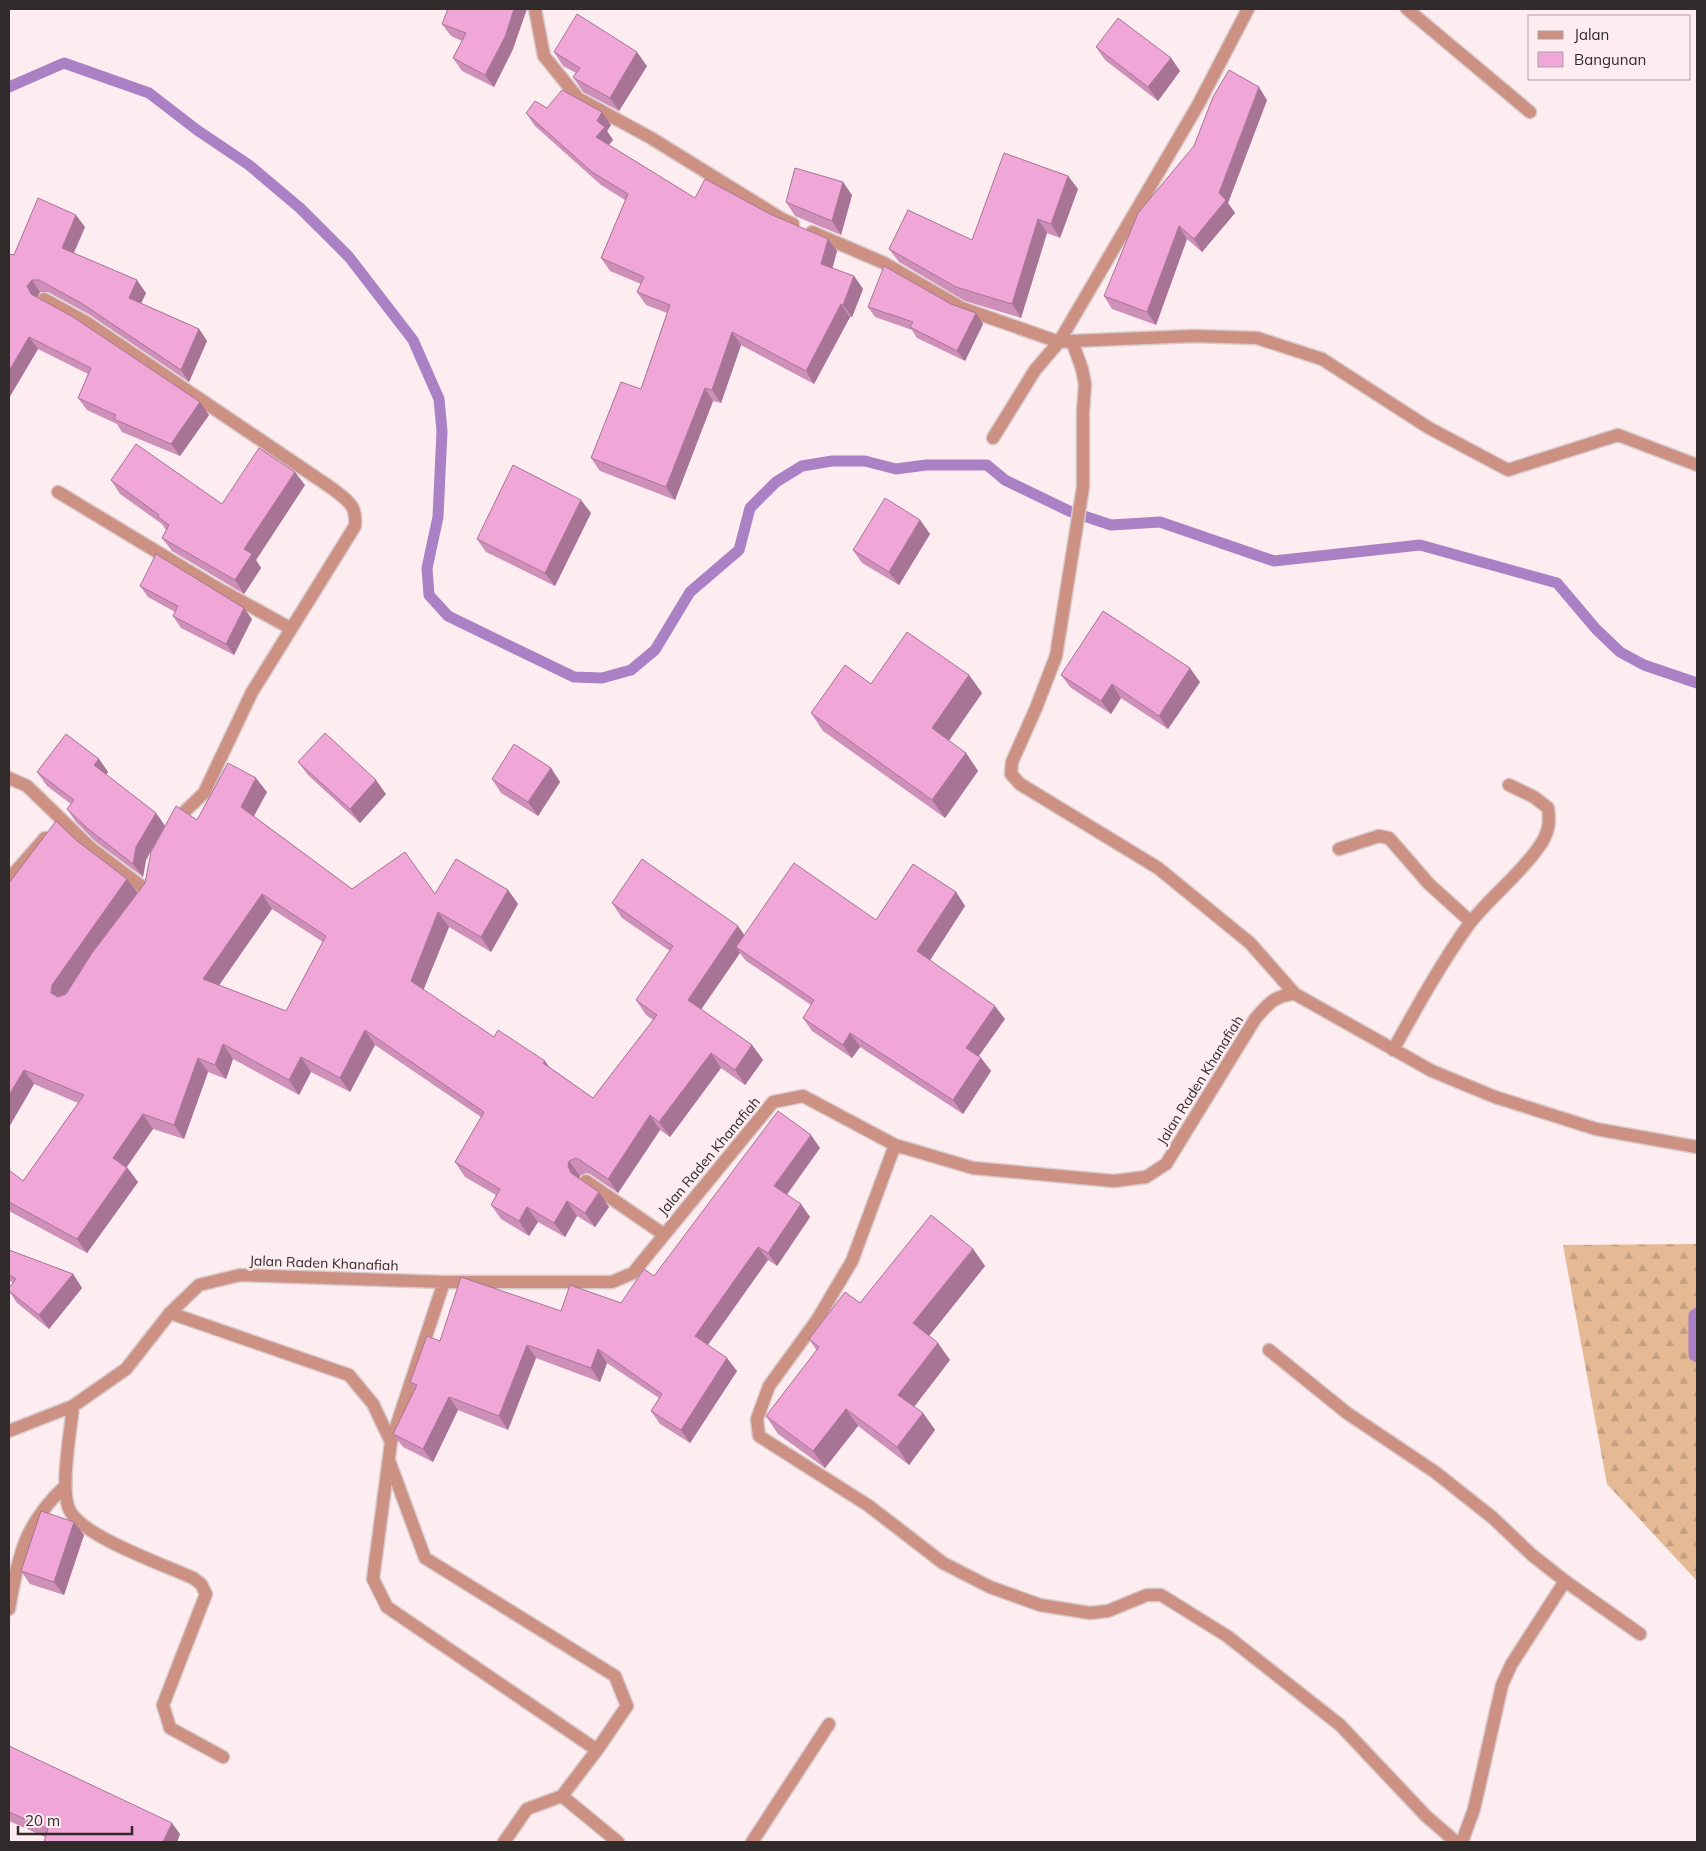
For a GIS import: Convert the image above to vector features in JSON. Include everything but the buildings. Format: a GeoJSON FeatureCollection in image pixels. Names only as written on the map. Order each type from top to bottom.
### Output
{"type":"FeatureCollection","features":[{"type":"Feature","properties":{"kind":"street"},"geometry":{"type":"LineString","coordinates":[[535,9],[544,56],[578,98],[651,138],[782,219],[884,263],[962,308],[1065,342],[1194,336],[1257,338],[1322,359],[1430,428],[1508,470],[1618,435],[1697,465]]}},
{"type":"Feature","properties":{"kind":"street"},"geometry":{"type":"LineString","coordinates":[[993,438],[1035,370],[1065,342],[1198,105],[1248,9]]}},
{"type":"Feature","properties":{"kind":"street"},"geometry":{"type":"LineString","coordinates":[[1407,9],[1530,112]]}},
{"type":"Feature","properties":{"kind":"street"},"geometry":{"type":"LineString","coordinates":[[44,299],[86,322],[189,390],[351,504],[356,514],[356,526],[290,628],[241,712],[204,793],[180,816],[166,840]]}},
{"type":"Feature","properties":{"kind":"street"},"geometry":{"type":"LineString","coordinates":[[1065,342],[1085,384],[1083,487],[1056,656],[1012,762],[1010,774],[1020,784],[1158,868],[1250,943],[1295,994],[1393,1050],[1432,1071],[1495,1097],[1596,1129],[1697,1147]]}},
{"type":"Feature","properties":{"kind":"street"},"geometry":{"type":"LineString","coordinates":[[58,492],[212,585],[290,628]]}},
{"type":"Feature","properties":{"kind":"street"},"geometry":{"type":"LineString","coordinates":[[9,778],[27,786],[91,848],[149,892]]}},
{"type":"Feature","properties":{"kind":"street"},"geometry":{"type":"LineString","coordinates":[[1393,1050],[1439,969],[1471,922],[1514,878],[1541,843],[1550,824],[1548,808],[1534,797],[1509,785]]}},
{"type":"Feature","properties":{"kind":"street"},"geometry":{"type":"LineString","coordinates":[[9,879],[61,819]]}},
{"type":"Feature","properties":{"kind":"street"},"geometry":{"type":"LineString","coordinates":[[1340,849],[1379,836],[1389,838],[1429,884],[1471,922]]}},
{"type":"Feature","properties":{"kind":"street"},"geometry":{"type":"LineString","coordinates":[[140,905],[149,892],[151,873]]}},
{"type":"Feature","properties":{"kind":"street","name":"Jalan Raden Khanafiah"},"geometry":{"type":"LineString","coordinates":[[9,1431],[73,1406],[126,1369],[170,1313],[199,1285],[240,1275],[444,1282],[612,1282],[633,1273],[773,1102],[803,1096],[895,1145],[973,1168],[1114,1181],[1146,1177],[1166,1164],[1255,1019],[1271,1000],[1281,995],[1295,994]]}},
{"type":"Feature","properties":{"kind":"street"},"geometry":{"type":"LineString","coordinates":[[895,1145],[852,1261],[817,1320],[769,1386],[757,1419],[759,1436],[869,1506],[943,1563],[990,1588],[1040,1605],[1090,1614],[1108,1612],[1147,1595],[1161,1595],[1227,1636],[1318,1706],[1340,1725],[1426,1816],[1456,1842]]}},
{"type":"Feature","properties":{"kind":"street"},"geometry":{"type":"LineString","coordinates":[[586,1181],[663,1234]]}},
{"type":"Feature","properties":{"kind":"street"},"geometry":{"type":"LineString","coordinates":[[444,1282],[390,1442],[373,1579],[387,1607],[596,1750]]}},
{"type":"Feature","properties":{"kind":"street"},"geometry":{"type":"LineString","coordinates":[[170,1313],[349,1376],[373,1404],[390,1442]]}},
{"type":"Feature","properties":{"kind":"street"},"geometry":{"type":"LineString","coordinates":[[1269,1350],[1347,1413],[1435,1472],[1493,1518],[1532,1555],[1565,1581],[1640,1634]]}},
{"type":"Feature","properties":{"kind":"street"},"geometry":{"type":"LineString","coordinates":[[73,1406],[65,1486],[70,1511],[89,1531],[193,1578],[201,1584],[206,1594],[163,1705],[170,1728],[224,1757]]}},
{"type":"Feature","properties":{"kind":"street"},"geometry":{"type":"LineString","coordinates":[[389,1461],[425,1558],[615,1676],[627,1706],[562,1796],[527,1809],[504,1842]]}},
{"type":"Feature","properties":{"kind":"street"},"geometry":{"type":"LineString","coordinates":[[9,1609],[21,1549],[31,1526],[47,1503],[65,1486]]}},
{"type":"Feature","properties":{"kind":"street"},"geometry":{"type":"LineString","coordinates":[[1462,1842],[1474,1809],[1502,1685],[1511,1664],[1565,1581]]}},
{"type":"Feature","properties":{"kind":"street"},"geometry":{"type":"LineString","coordinates":[[752,1842],[829,1724]]}},
{"type":"Feature","properties":{"kind":"street"},"geometry":{"type":"LineString","coordinates":[[562,1796],[618,1842]]}},
{"type":"Feature","properties":{"kind":"green space"},"geometry":{"type":"Polygon","coordinates":[[[1697,1244],[1697,1581],[1607,1484],[1563,1245],[1697,1244]]]}},
{"type":"Feature","properties":{"kind":"waterway"},"geometry":{"type":"LineString","coordinates":[[9,87],[64,63],[149,93],[197,130],[249,165],[300,208],[349,257],[413,340],[439,399],[442,431],[438,517],[427,568],[429,595],[448,616],[574,677],[602,678],[631,670],[655,650],[690,592],[739,550],[750,508],[776,482],[802,466],[832,461],[865,461],[896,469],[926,465],[987,465],[1005,480],[1069,511],[1111,525],[1160,522],[1274,561],[1420,545],[1557,583],[1596,629],[1620,652],[1644,665],[1697,683]]}},
{"type":"Feature","properties":{"kind":"waterway"},"geometry":{"type":"LineString","coordinates":[[1697,1313],[1694,1315],[1694,1355],[1697,1357]]}}]}
